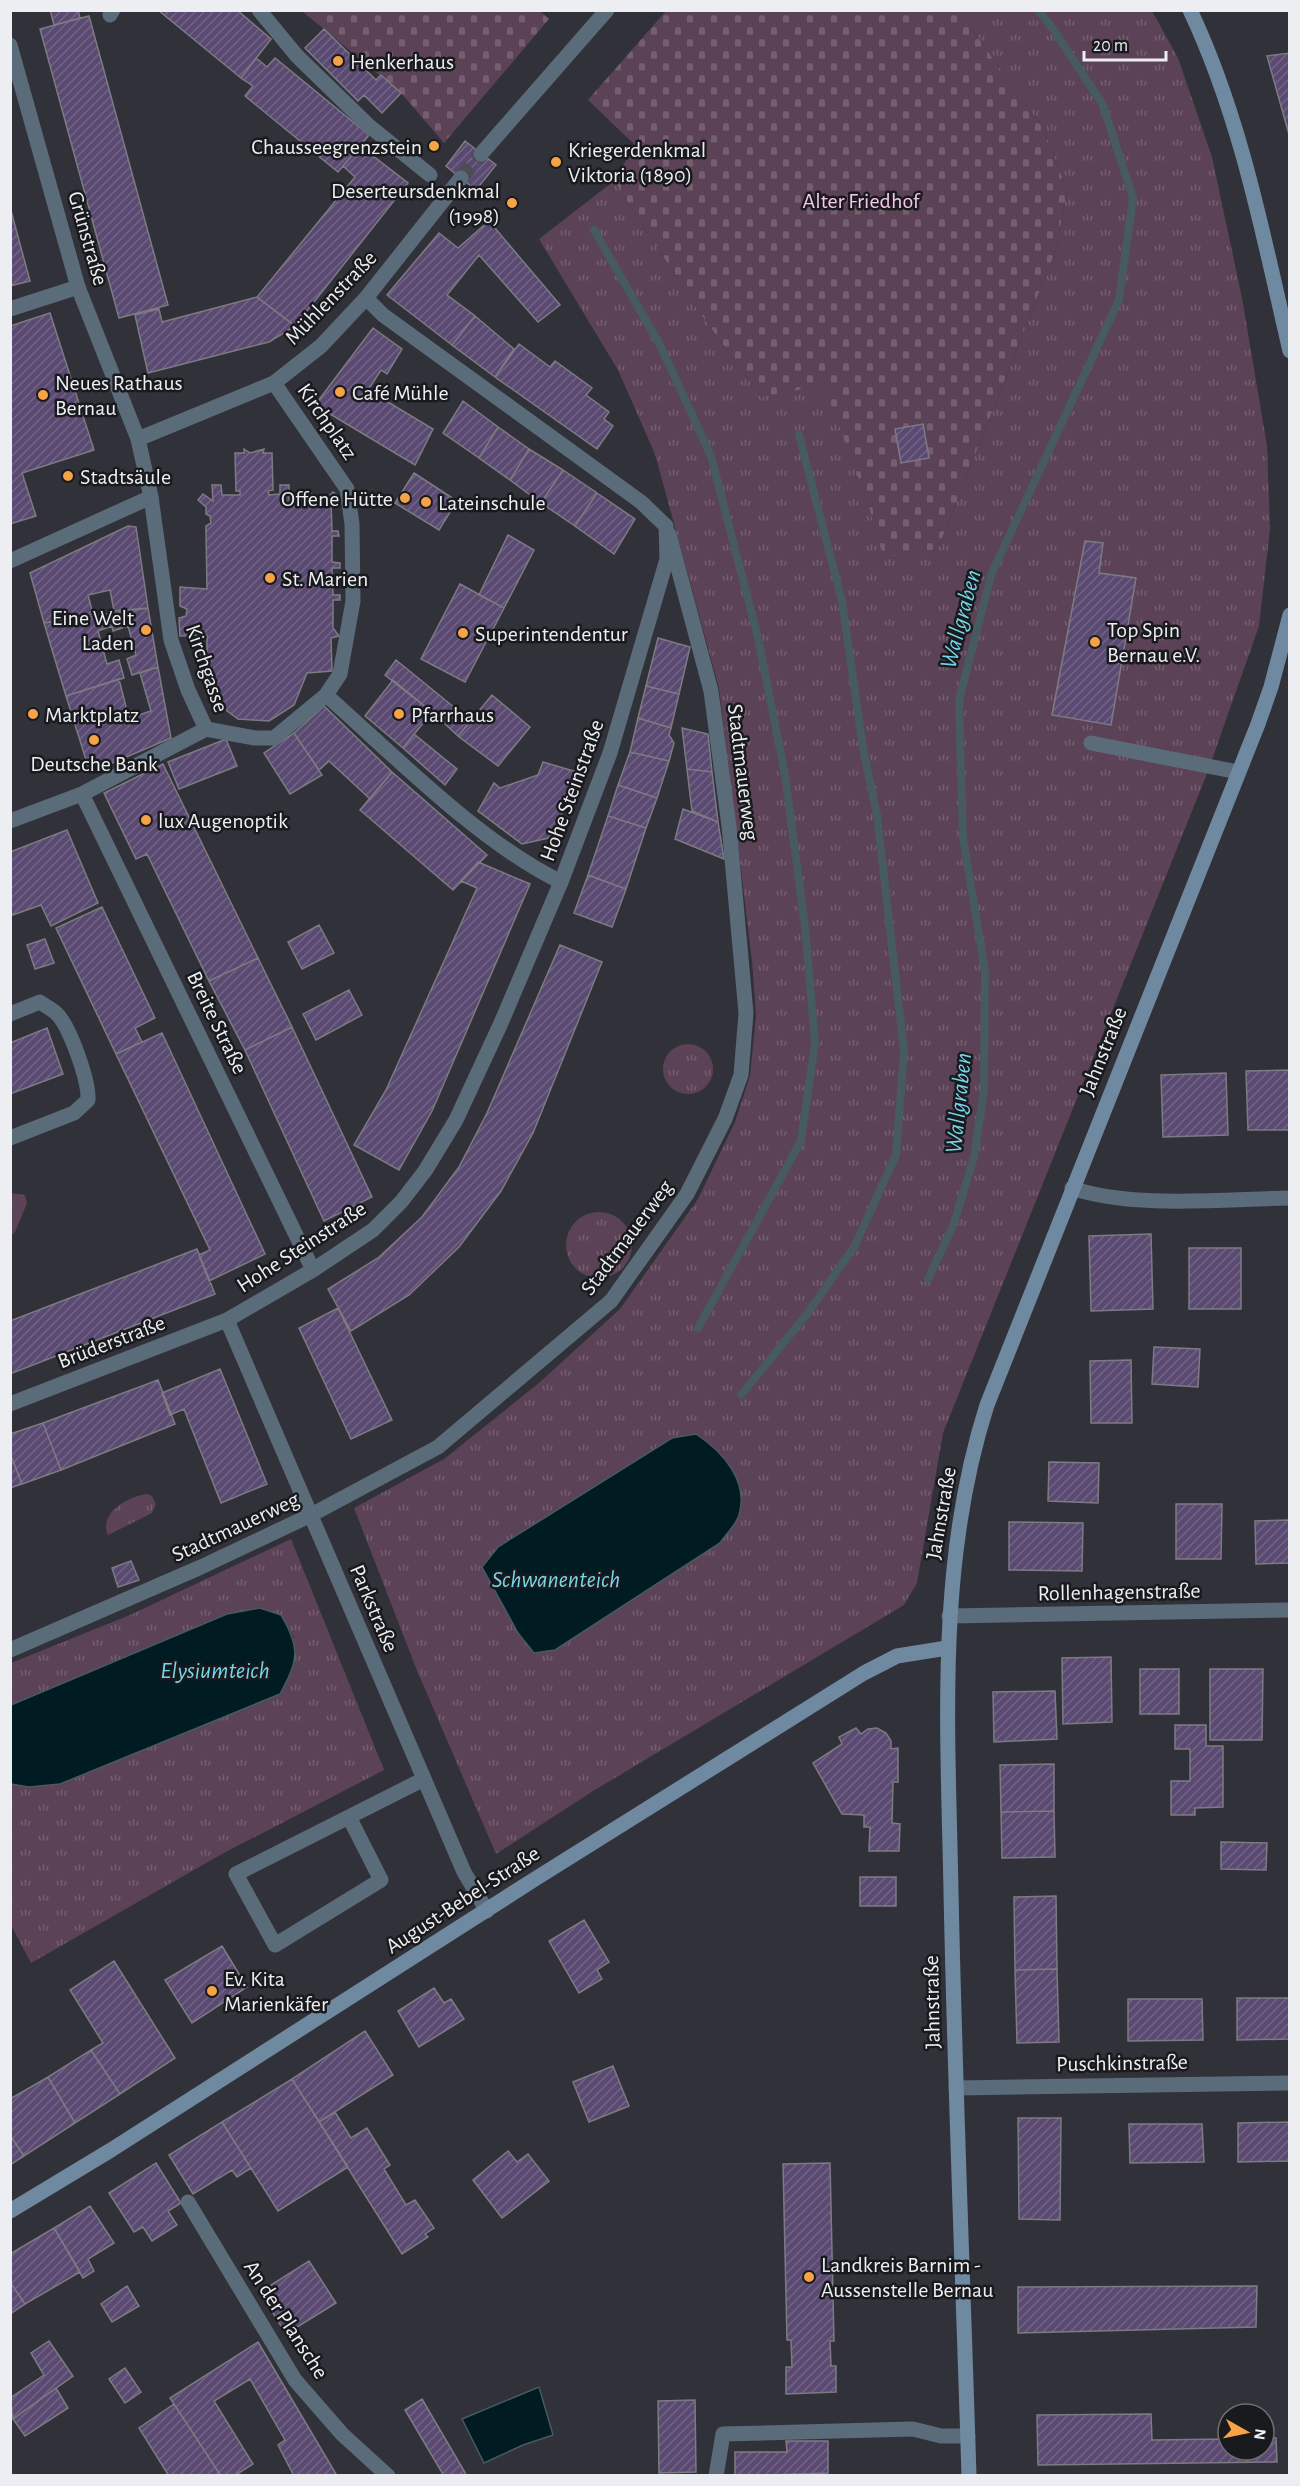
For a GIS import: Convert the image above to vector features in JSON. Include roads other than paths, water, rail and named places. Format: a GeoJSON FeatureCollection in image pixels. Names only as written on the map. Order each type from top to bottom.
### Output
{"type":"FeatureCollection","features":[{"type":"Feature","properties":{"kind":"main road"},"geometry":{"type":"LineString","coordinates":[[1190,10],[1224,91],[1246,165],[1290,351]]}},
{"type":"Feature","properties":{"kind":"main road","name":"Jahnstraße"},"geometry":{"type":"LineString","coordinates":[[969,2475],[956,2088],[947,1648],[959,1514],[977,1436],[1072,1188],[1271,687],[1290,615]]}},
{"type":"Feature","properties":{"kind":"main road","name":"August-Bebel-Straße"},"geometry":{"type":"LineString","coordinates":[[10,2211],[864,1673],[897,1656],[947,1648]]}},
{"type":"Feature","properties":{"kind":"street"},"geometry":{"type":"LineString","coordinates":[[259,10],[297,56],[360,117],[430,175]]}},
{"type":"Feature","properties":{"kind":"street"},"geometry":{"type":"LineString","coordinates":[[482,154],[607,10]]}},
{"type":"Feature","properties":{"kind":"street","name":"Grünstraße"},"geometry":{"type":"LineString","coordinates":[[10,45],[78,287],[138,439]]}},
{"type":"Feature","properties":{"kind":"street","name":"Mühlenstraße"},"geometry":{"type":"LineString","coordinates":[[138,439],[274,383],[321,346],[366,298],[461,178]]}},
{"type":"Feature","properties":{"kind":"street"},"geometry":{"type":"LineString","coordinates":[[10,309],[78,287]]}},
{"type":"Feature","properties":{"kind":"street"},"geometry":{"type":"LineString","coordinates":[[366,298],[383,315],[641,502],[666,525]]}},
{"type":"Feature","properties":{"kind":"street","name":"Kirchplatz"},"geometry":{"type":"LineString","coordinates":[[274,383],[347,489],[352,524],[353,601],[340,674],[326,695]]}},
{"type":"Feature","properties":{"kind":"street","name":"Kirchgasse"},"geometry":{"type":"LineString","coordinates":[[138,439],[151,497],[171,640],[188,690],[206,729],[255,738],[274,738],[326,695]]}},
{"type":"Feature","properties":{"kind":"street"},"geometry":{"type":"LineString","coordinates":[[10,561],[151,497]]}},
{"type":"Feature","properties":{"kind":"street","name":"Hohe Steinstraße"},"geometry":{"type":"LineString","coordinates":[[227,1320],[313,1270],[373,1230],[401,1202],[425,1171],[456,1120],[496,1034],[561,882],[610,753],[667,558],[666,525]]}},
{"type":"Feature","properties":{"kind":"street","name":"Stadtmauerweg"},"geometry":{"type":"LineString","coordinates":[[10,1650],[151,1590],[311,1515],[438,1448],[611,1301],[687,1194],[725,1119],[741,1075],[746,1015],[729,826],[711,691],[666,525]]}},
{"type":"Feature","properties":{"kind":"street"},"geometry":{"type":"LineString","coordinates":[[326,695],[443,798],[502,846],[541,872],[561,882]]}},
{"type":"Feature","properties":{"kind":"street"},"geometry":{"type":"LineString","coordinates":[[10,820],[82,794],[206,729]]}},
{"type":"Feature","properties":{"kind":"street"},"geometry":{"type":"LineString","coordinates":[[1091,743],[1238,772]]}},
{"type":"Feature","properties":{"kind":"street","name":"Breite Straße"},"geometry":{"type":"LineString","coordinates":[[82,794],[313,1270]]}},
{"type":"Feature","properties":{"kind":"street"},"geometry":{"type":"LineString","coordinates":[[10,1014],[40,1002],[57,1014],[85,1073],[88,1100],[74,1113],[10,1138]]}},
{"type":"Feature","properties":{"kind":"street"},"geometry":{"type":"LineString","coordinates":[[1072,1188],[1092,1195],[1128,1200],[1290,1198]]}},
{"type":"Feature","properties":{"kind":"street","name":"Parkstraße"},"geometry":{"type":"LineString","coordinates":[[227,1320],[464,1872],[487,1911]]}},
{"type":"Feature","properties":{"kind":"street","name":"Brüderstraße"},"geometry":{"type":"LineString","coordinates":[[10,1404],[227,1320]]}},
{"type":"Feature","properties":{"kind":"street","name":"Rollenhagenstraße"},"geometry":{"type":"LineString","coordinates":[[949,1616],[1290,1610]]}},
{"type":"Feature","properties":{"kind":"street"},"geometry":{"type":"LineString","coordinates":[[349,1817],[381,1880],[275,1945],[236,1875],[349,1817],[424,1779]]}},
{"type":"Feature","properties":{"kind":"street","name":"Puschkinstraße"},"geometry":{"type":"LineString","coordinates":[[956,2088],[1290,2083]]}},
{"type":"Feature","properties":{"kind":"street","name":"An der Plansche"},"geometry":{"type":"LineString","coordinates":[[188,2202],[295,2380],[342,2434],[388,2475]]}},
{"type":"Feature","properties":{"kind":"street"},"geometry":{"type":"LineString","coordinates":[[716,2475],[723,2434],[913,2429],[941,2436],[968,2436]]}},
{"type":"Feature","properties":{"kind":"water","name":"Schwanenteich"},"geometry":{"type":"Polygon","coordinates":[[[696,1434],[716,1449],[737,1479],[741,1502],[738,1519],[733,1526],[720,1543],[555,1650],[534,1653],[518,1633],[482,1567],[498,1547],[672,1438],[696,1434]]]}},
{"type":"Feature","properties":{"kind":"water","name":"Elysiumteich"},"geometry":{"type":"Polygon","coordinates":[[[260,1608],[281,1615],[292,1637],[294,1663],[280,1694],[60,1784],[29,1787],[11,1784],[11,1705],[227,1614],[260,1608]]]}},
{"type":"Feature","properties":{"kind":"water"},"geometry":{"type":"Polygon","coordinates":[[[539,2387],[553,2435],[523,2445],[484,2463],[462,2419],[539,2387]]]}},
{"type":"Feature","properties":{"kind":"waterway","name":"Wallgraben"},"geometry":{"type":"LineString","coordinates":[[928,1279],[953,1226],[974,1157],[984,1090],[985,971],[963,838],[959,700],[991,575],[1119,300],[1133,198],[1103,105],[1038,10]]}},
{"type":"Feature","properties":{"kind":"waterway","name":"Wallgraben"},"geometry":{"type":"LineString","coordinates":[[594,230],[660,345],[711,456],[758,638],[785,775],[805,926],[815,1043],[801,1141],[698,1328]]}},
{"type":"Feature","properties":{"kind":"waterway","name":"Wallgraben"},"geometry":{"type":"LineString","coordinates":[[741,1395],[807,1314],[854,1247],[896,1155],[904,1051],[877,815],[863,748],[842,601],[799,435]]}},
{"type":"Feature","properties":{"kind":"tunnel"},"geometry":{"type":"LineString","coordinates":[[461,178],[481,154]]}},
{"type":"Feature","properties":{"kind":"place","name":"Henkerhaus"},"geometry":{"type":"Point","coordinates":[338,61]}},
{"type":"Feature","properties":{"kind":"place","name":"Chausseegrenzstein"},"geometry":{"type":"Point","coordinates":[434,146]}},
{"type":"Feature","properties":{"kind":"place","name":"Kriegerdenkmal Viktoria (1890)"},"geometry":{"type":"Point","coordinates":[556,162]}},
{"type":"Feature","properties":{"kind":"place","name":"Deserteursdenkmal (1998)"},"geometry":{"type":"Point","coordinates":[512,203]}},
{"type":"Feature","properties":{"kind":"place","name":"Café Mühle"},"geometry":{"type":"Point","coordinates":[340,392]}},
{"type":"Feature","properties":{"kind":"place","name":"Neues Rathaus Bernau"},"geometry":{"type":"Point","coordinates":[43,395]}},
{"type":"Feature","properties":{"kind":"place","name":"Stadtsäule"},"geometry":{"type":"Point","coordinates":[68,476]}},
{"type":"Feature","properties":{"kind":"place","name":"Offene Hütte"},"geometry":{"type":"Point","coordinates":[405,498]}},
{"type":"Feature","properties":{"kind":"place","name":"Lateinschule"},"geometry":{"type":"Point","coordinates":[426,502]}},
{"type":"Feature","properties":{"kind":"place","name":"St. Marien"},"geometry":{"type":"Point","coordinates":[270,578]}},
{"type":"Feature","properties":{"kind":"place","name":"Eine Welt Laden"},"geometry":{"type":"Point","coordinates":[146,630]}},
{"type":"Feature","properties":{"kind":"place","name":"Superintendentur"},"geometry":{"type":"Point","coordinates":[463,633]}},
{"type":"Feature","properties":{"kind":"place","name":"Top Spin Bernau e.V."},"geometry":{"type":"Point","coordinates":[1095,642]}},
{"type":"Feature","properties":{"kind":"place","name":"Marktplatz"},"geometry":{"type":"Point","coordinates":[33,714]}},
{"type":"Feature","properties":{"kind":"place","name":"Pfarrhaus"},"geometry":{"type":"Point","coordinates":[399,714]}},
{"type":"Feature","properties":{"kind":"place","name":"Deutsche Bank"},"geometry":{"type":"Point","coordinates":[94,740]}},
{"type":"Feature","properties":{"kind":"place","name":"lux Augenoptik"},"geometry":{"type":"Point","coordinates":[146,820]}},
{"type":"Feature","properties":{"kind":"place","name":"Ev. Kita Marienkäfer"},"geometry":{"type":"Point","coordinates":[212,1991]}},
{"type":"Feature","properties":{"kind":"place","name":"Landkreis Barnim - Aussenstelle Bernau"},"geometry":{"type":"Point","coordinates":[809,2277]}},
{"type":"Feature","properties":{"kind":"park label","name":"Alter Friedhof"},"geometry":{"type":"Point","coordinates":[861,200]}}]}
